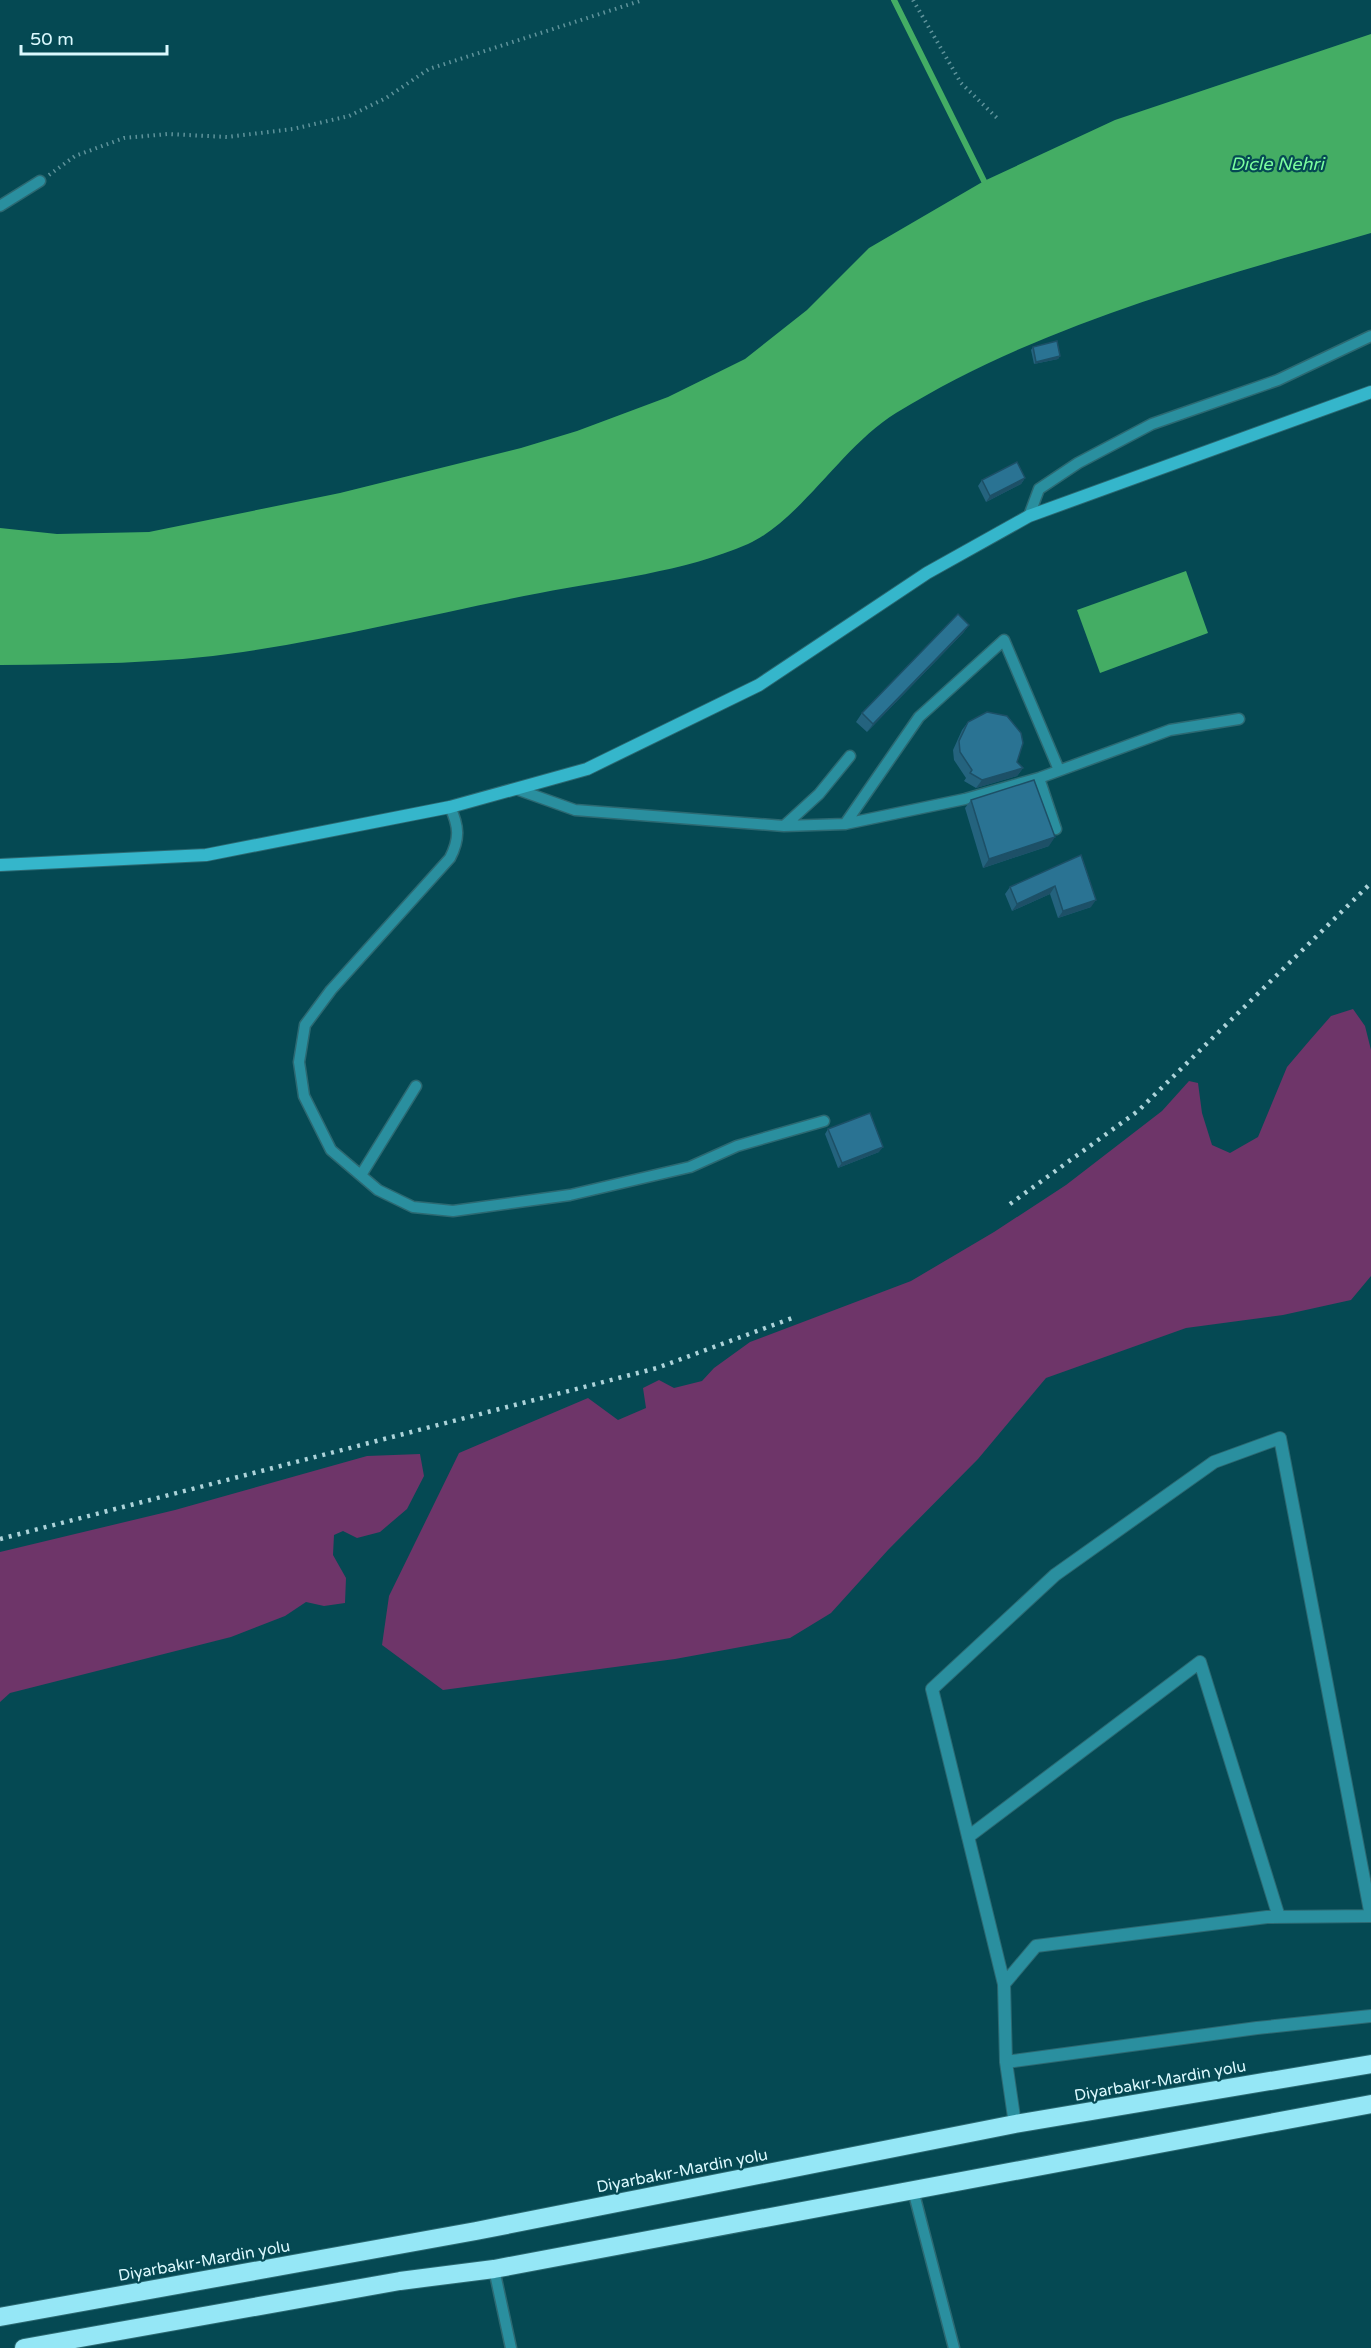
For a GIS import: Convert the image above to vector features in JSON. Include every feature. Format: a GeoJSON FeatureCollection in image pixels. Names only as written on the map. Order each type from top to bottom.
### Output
{"type":"FeatureCollection","features":[{"type":"Feature","properties":{"kind":"highway","name":"Diyarbakır-Mardin yolu"},"geometry":{"type":"LineString","coordinates":[[0,2317],[476,2231],[1015,2124],[1371,2064]]}},
{"type":"Feature","properties":{"kind":"highway"},"geometry":{"type":"LineString","coordinates":[[24,2348],[48,2346],[400,2281],[494,2269],[1371,2104]]}},
{"type":"Feature","properties":{"kind":"street"},"geometry":{"type":"LineString","coordinates":[[0,865],[206,855],[450,807],[587,769],[759,686],[927,573],[1029,516],[1371,392]]}},
{"type":"Feature","properties":{"kind":"street"},"geometry":{"type":"LineString","coordinates":[[1004,1984],[1036,1946],[1279,1917],[1371,1916],[1280,1438],[1214,1462],[1055,1575],[932,1689],[1004,1984],[1006,2062],[1015,2124]]}},
{"type":"Feature","properties":{"kind":"street"},"geometry":{"type":"LineString","coordinates":[[968,1838],[1200,1662],[1279,1917]]}},
{"type":"Feature","properties":{"kind":"street"},"geometry":{"type":"LineString","coordinates":[[1006,2062],[1257,2028],[1371,2016]]}},
{"type":"Feature","properties":{"kind":"lane"},"geometry":{"type":"LineString","coordinates":[[0,206],[40,181]]}},
{"type":"Feature","properties":{"kind":"lane"},"geometry":{"type":"LineString","coordinates":[[1029,516],[1039,489],[1077,463],[1143,429],[1278,380],[1371,336]]}},
{"type":"Feature","properties":{"kind":"lane"},"geometry":{"type":"LineString","coordinates":[[845,824],[919,717],[1004,640],[1059,770]]}},
{"type":"Feature","properties":{"kind":"lane"},"geometry":{"type":"LineString","coordinates":[[516,789],[574,810],[784,826],[845,824],[965,799],[1040,778],[1170,729],[1239,720]]}},
{"type":"Feature","properties":{"kind":"lane"},"geometry":{"type":"LineString","coordinates":[[784,826],[819,794],[850,756]]}},
{"type":"Feature","properties":{"kind":"lane"},"geometry":{"type":"LineString","coordinates":[[1040,778],[1056,829]]}},
{"type":"Feature","properties":{"kind":"lane"},"geometry":{"type":"LineString","coordinates":[[450,807],[457,821],[458,842],[450,858],[331,990],[305,1025],[299,1062],[304,1096],[331,1150],[378,1190],[413,1207],[453,1210],[570,1195],[673,1172],[737,1146],[825,1121]]}},
{"type":"Feature","properties":{"kind":"lane"},"geometry":{"type":"LineString","coordinates":[[361,1175],[416,1086]]}},
{"type":"Feature","properties":{"kind":"lane"},"geometry":{"type":"LineString","coordinates":[[913,2190],[954,2348]]}},
{"type":"Feature","properties":{"kind":"lane"},"geometry":{"type":"LineString","coordinates":[[494,2269],[511,2348]]}},
{"type":"Feature","properties":{"kind":"path"},"geometry":{"type":"LineString","coordinates":[[40,181],[75,156],[124,138],[168,134],[227,137],[293,129],[349,116],[386,98],[429,69],[643,0]]}},
{"type":"Feature","properties":{"kind":"path"},"geometry":{"type":"LineString","coordinates":[[913,0],[961,83],[998,119]]}},
{"type":"Feature","properties":{"kind":"shaded area"},"geometry":{"type":"Polygon","coordinates":[[[1353,1009],[1365,1026],[1371,1050],[1371,1276],[1351,1300],[1283,1315],[1186,1328],[1046,1378],[978,1459],[888,1550],[831,1613],[790,1638],[675,1659],[443,1690],[382,1645],[389,1596],[459,1453],[588,1398],[618,1420],[646,1408],[643,1388],[659,1380],[674,1388],[702,1381],[714,1368],[750,1342],[911,1281],[994,1232],[1066,1185],[1162,1111],[1189,1081],[1198,1083],[1202,1113],[1212,1145],[1230,1153],[1258,1137],[1287,1067],[1310,1040],[1331,1016],[1353,1009]]]}},
{"type":"Feature","properties":{"kind":"shaded area"},"geometry":{"type":"Polygon","coordinates":[[[420,1454],[424,1476],[407,1509],[380,1532],[357,1538],[343,1531],[334,1535],[333,1555],[346,1578],[345,1603],[324,1606],[306,1602],[285,1616],[231,1637],[10,1693],[0,1702],[0,1552],[175,1510],[367,1456],[420,1454]]]}},
{"type":"Feature","properties":{"kind":"water","name":"Dicle Nehri"},"geometry":{"type":"Polygon","coordinates":[[[1371,34],[1371,233],[1249,268],[1127,307],[1008,354],[951,382],[876,427],[786,518],[748,544],[698,562],[645,574],[243,652],[152,661],[0,665],[0,528],[57,534],[149,532],[340,493],[521,448],[577,431],[668,397],[745,359],[807,310],[869,248],[984,181],[1115,120],[1371,34]]]}},
{"type":"Feature","properties":{"kind":"water"},"geometry":{"type":"Polygon","coordinates":[[[1186,571],[1208,633],[1100,673],[1077,610],[1186,571]]]}},
{"type":"Feature","properties":{"kind":"building"},"geometry":{"type":"Polygon","coordinates":[[[1057,341],[1060,356],[1036,362],[1033,347],[1057,341]]]}},
{"type":"Feature","properties":{"kind":"building"},"geometry":{"type":"Polygon","coordinates":[[[1017,462],[1025,478],[990,496],[982,480],[1017,462]]]}},
{"type":"Feature","properties":{"kind":"building"},"geometry":{"type":"Polygon","coordinates":[[[958,614],[969,625],[873,724],[862,713],[958,614]]]}},
{"type":"Feature","properties":{"kind":"building"},"geometry":{"type":"Polygon","coordinates":[[[987,712],[1007,716],[1021,733],[1023,743],[1017,762],[1023,768],[982,780],[970,773],[972,770],[960,752],[959,741],[968,722],[987,712]]]}},
{"type":"Feature","properties":{"kind":"building"},"geometry":{"type":"Polygon","coordinates":[[[1034,780],[1055,837],[989,859],[971,800],[1034,780]]]}},
{"type":"Feature","properties":{"kind":"building"},"geometry":{"type":"Polygon","coordinates":[[[1081,855],[1096,900],[1063,911],[1055,886],[1017,904],[1010,887],[1081,855]]]}},
{"type":"Feature","properties":{"kind":"building"},"geometry":{"type":"Polygon","coordinates":[[[870,1113],[883,1147],[842,1163],[828,1129],[870,1113]]]}},
{"type":"Feature","properties":{"kind":"waterway"},"geometry":{"type":"LineString","coordinates":[[894,0],[984,181]]}},
{"type":"Feature","properties":{"kind":"railway"},"geometry":{"type":"LineString","coordinates":[[1010,1204],[1138,1111],[1371,883]]}},
{"type":"Feature","properties":{"kind":"railway"},"geometry":{"type":"LineString","coordinates":[[0,1539],[657,1368],[795,1317]]}}]}
